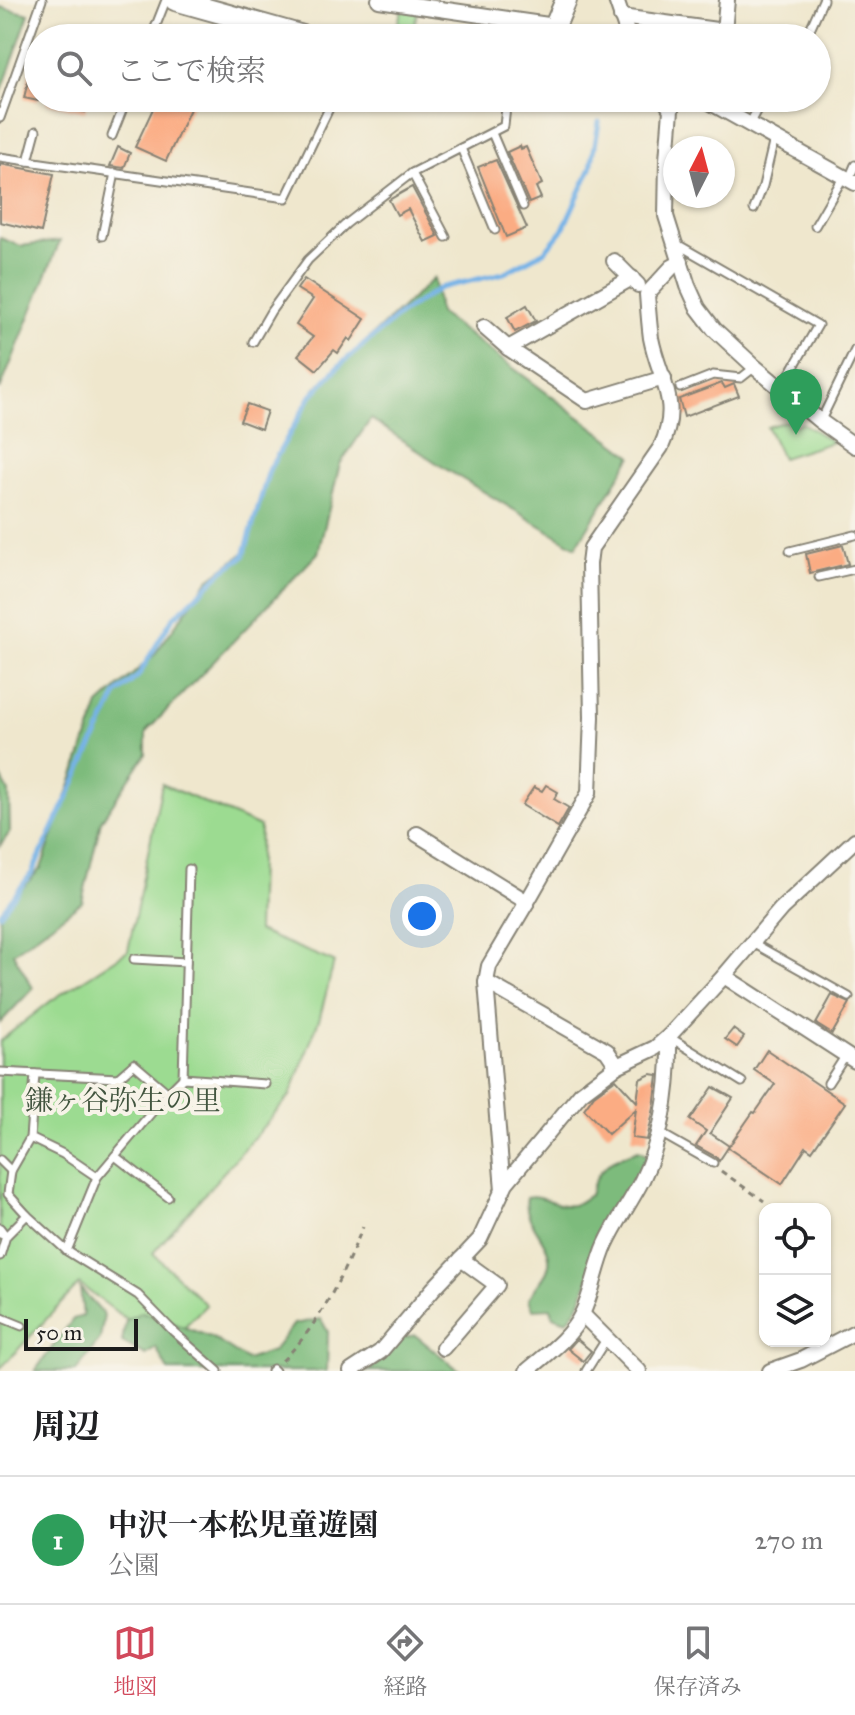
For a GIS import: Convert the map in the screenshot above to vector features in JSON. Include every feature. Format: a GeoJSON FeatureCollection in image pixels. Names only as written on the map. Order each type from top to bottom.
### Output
{"type":"FeatureCollection","features":[{"type":"Feature","properties":{"kind":"street"},"geometry":{"type":"LineString","coordinates":[[175,0],[260,24]]}},
{"type":"Feature","properties":{"kind":"street"},"geometry":{"type":"LineString","coordinates":[[379,0],[508,24]]}},
{"type":"Feature","properties":{"kind":"street"},"geometry":{"type":"LineString","coordinates":[[616,0],[624,24]]}},
{"type":"Feature","properties":{"kind":"street"},"geometry":{"type":"LineString","coordinates":[[725,24],[727,0]]}},
{"type":"Feature","properties":{"kind":"street"},"geometry":{"type":"LineString","coordinates":[[553,24],[563,1]]}},
{"type":"Feature","properties":{"kind":"street"},"geometry":{"type":"LineString","coordinates":[[621,17],[672,24]]}},
{"type":"Feature","properties":{"kind":"street"},"geometry":{"type":"LineString","coordinates":[[671,112],[671,136]]}},
{"type":"Feature","properties":{"kind":"street"},"geometry":{"type":"LineString","coordinates":[[729,112],[849,179]]}},
{"type":"Feature","properties":{"kind":"street"},"geometry":{"type":"LineString","coordinates":[[667,208],[666,216],[688,286],[698,308],[714,329],[781,389],[855,446]]}},
{"type":"Feature","properties":{"kind":"street"},"geometry":{"type":"LineString","coordinates":[[503,1190],[486,982],[489,966],[589,793],[591,548],[661,447],[668,432],[670,401],[651,339],[647,294],[614,261]]}},
{"type":"Feature","properties":{"kind":"street"},"geometry":{"type":"LineString","coordinates":[[647,294],[672,267],[681,262]]}},
{"type":"Feature","properties":{"kind":"street"},"geometry":{"type":"LineString","coordinates":[[508,348],[632,278]]}},
{"type":"Feature","properties":{"kind":"street"},"geometry":{"type":"LineString","coordinates":[[484,327],[508,348],[587,401],[664,378]]}},
{"type":"Feature","properties":{"kind":"street"},"geometry":{"type":"LineString","coordinates":[[417,834],[527,902]]}},
{"type":"Feature","properties":{"kind":"street"},"geometry":{"type":"LineString","coordinates":[[351,1371],[380,1352],[480,1239],[503,1190],[581,1093],[617,1066],[655,1048],[669,1036],[781,909],[855,840]]}},
{"type":"Feature","properties":{"kind":"street"},"geometry":{"type":"LineString","coordinates":[[724,976],[851,1058]]}},
{"type":"Feature","properties":{"kind":"street"},"geometry":{"type":"LineString","coordinates":[[486,982],[607,1051],[617,1066]]}},
{"type":"Feature","properties":{"kind":"street"},"geometry":{"type":"LineString","coordinates":[[527,1371],[559,1345],[582,1314],[606,1245],[643,1179],[660,1133],[669,1067],[669,1036]]}},
{"type":"Feature","properties":{"kind":"street"},"geometry":{"type":"LineString","coordinates":[[443,1348],[497,1285],[461,1259]]}},
{"type":"Feature","properties":{"kind":"street"},"geometry":{"type":"LineString","coordinates":[[582,1314],[639,1371]]}},
{"type":"Feature","properties":{"kind":"street"},"geometry":{"type":"LineString","coordinates":[[770,1371],[811,1355],[855,1332]]}},
{"type":"Feature","properties":{"kind":"lane"},"geometry":{"type":"LineString","coordinates":[[33,24],[42,0]]}},
{"type":"Feature","properties":{"kind":"lane"},"geometry":{"type":"LineString","coordinates":[[157,24],[166,0]]}},
{"type":"Feature","properties":{"kind":"lane"},"geometry":{"type":"LineString","coordinates":[[812,24],[823,0]]}},
{"type":"Feature","properties":{"kind":"lane"},"geometry":{"type":"LineString","coordinates":[[0,118],[24,51]]}},
{"type":"Feature","properties":{"kind":"lane"},"geometry":{"type":"LineString","coordinates":[[112,136],[121,112]]}},
{"type":"Feature","properties":{"kind":"lane"},"geometry":{"type":"LineString","coordinates":[[0,157],[286,198],[327,112]]}},
{"type":"Feature","properties":{"kind":"lane"},"geometry":{"type":"LineString","coordinates":[[253,342],[308,260],[346,224],[412,173],[504,126],[506,112]]}},
{"type":"Feature","properties":{"kind":"lane"},"geometry":{"type":"LineString","coordinates":[[750,123],[756,112]]}},
{"type":"Feature","properties":{"kind":"lane"},"geometry":{"type":"LineString","coordinates":[[28,161],[36,131]]}},
{"type":"Feature","properties":{"kind":"lane"},"geometry":{"type":"LineString","coordinates":[[492,133],[523,206]]}},
{"type":"Feature","properties":{"kind":"lane"},"geometry":{"type":"LineString","coordinates":[[754,209],[775,137]]}},
{"type":"Feature","properties":{"kind":"lane"},"geometry":{"type":"LineString","coordinates":[[461,148],[495,230]]}},
{"type":"Feature","properties":{"kind":"lane"},"geometry":{"type":"LineString","coordinates":[[815,226],[849,179],[855,165]]}},
{"type":"Feature","properties":{"kind":"lane"},"geometry":{"type":"LineString","coordinates":[[102,236],[115,173]]}},
{"type":"Feature","properties":{"kind":"lane"},"geometry":{"type":"LineString","coordinates":[[412,173],[446,237]]}},
{"type":"Feature","properties":{"kind":"lane"},"geometry":{"type":"LineString","coordinates":[[675,243],[818,325],[781,389]]}},
{"type":"Feature","properties":{"kind":"lane"},"geometry":{"type":"LineString","coordinates":[[820,421],[855,350]]}},
{"type":"Feature","properties":{"kind":"lane"},"geometry":{"type":"LineString","coordinates":[[680,388],[713,375],[741,378],[755,367]]}},
{"type":"Feature","properties":{"kind":"lane"},"geometry":{"type":"LineString","coordinates":[[790,551],[855,535]]}},
{"type":"Feature","properties":{"kind":"lane"},"geometry":{"type":"LineString","coordinates":[[819,577],[855,569]]}},
{"type":"Feature","properties":{"kind":"lane"},"geometry":{"type":"LineString","coordinates":[[67,1251],[97,1177],[183,1078],[189,869]]}},
{"type":"Feature","properties":{"kind":"lane"},"geometry":{"type":"LineString","coordinates":[[753,943],[849,997]]}},
{"type":"Feature","properties":{"kind":"lane"},"geometry":{"type":"LineString","coordinates":[[134,959],[186,962]]}},
{"type":"Feature","properties":{"kind":"lane"},"geometry":{"type":"LineString","coordinates":[[669,1036],[742,1082]]}},
{"type":"Feature","properties":{"kind":"lane"},"geometry":{"type":"LineString","coordinates":[[828,1083],[851,1058]]}},
{"type":"Feature","properties":{"kind":"lane"},"geometry":{"type":"LineString","coordinates":[[0,1072],[118,1078],[134,1064],[168,1093]]}},
{"type":"Feature","properties":{"kind":"lane"},"geometry":{"type":"LineString","coordinates":[[35,1074],[30,1138],[11,1171],[8,1194],[67,1251],[130,1288],[218,1371]]}},
{"type":"Feature","properties":{"kind":"lane"},"geometry":{"type":"LineString","coordinates":[[183,1078],[265,1084]]}},
{"type":"Feature","properties":{"kind":"lane"},"geometry":{"type":"LineString","coordinates":[[660,1133],[713,1163]]}},
{"type":"Feature","properties":{"kind":"lane"},"geometry":{"type":"LineString","coordinates":[[30,1138],[63,1154],[97,1177]]}},
{"type":"Feature","properties":{"kind":"lane"},"geometry":{"type":"LineString","coordinates":[[115,1156],[168,1197]]}},
{"type":"Feature","properties":{"kind":"lane"},"geometry":{"type":"LineString","coordinates":[[0,1160],[11,1171]]}},
{"type":"Feature","properties":{"kind":"lane"},"geometry":{"type":"LineString","coordinates":[[0,1256],[2,1232],[27,1215]]}},
{"type":"Feature","properties":{"kind":"lane"},"geometry":{"type":"LineString","coordinates":[[0,1317],[22,1326]]}},
{"type":"Feature","properties":{"kind":"lane"},"geometry":{"type":"LineString","coordinates":[[586,1371],[607,1338]]}},
{"type":"Feature","properties":{"kind":"path"},"geometry":{"type":"LineString","coordinates":[[408,24],[415,6]]}},
{"type":"Feature","properties":{"kind":"path"},"geometry":{"type":"LineString","coordinates":[[713,1163],[764,1201]]}},
{"type":"Feature","properties":{"kind":"path"},"geometry":{"type":"LineString","coordinates":[[273,1370],[311,1329],[363,1227]]}},
{"type":"Feature","properties":{"kind":"green space"},"geometry":{"type":"Polygon","coordinates":[[[0,7],[29,14],[0,96],[0,7]]]}},
{"type":"Feature","properties":{"kind":"green space"},"geometry":{"type":"Polygon","coordinates":[[[402,8],[418,11],[414,24],[398,24],[402,8]]]}},
{"type":"Feature","properties":{"kind":"green space"},"geometry":{"type":"Polygon","coordinates":[[[0,238],[21,246],[60,241],[0,390],[0,238]]]}},
{"type":"Feature","properties":{"kind":"green space"},"geometry":{"type":"Polygon","coordinates":[[[434,278],[439,313],[632,456],[576,547],[444,468],[371,419],[340,464],[318,553],[146,732],[146,754],[101,821],[82,902],[13,953],[33,988],[0,1023],[0,912],[41,868],[99,705],[154,655],[209,579],[244,553],[269,468],[316,388],[434,278]]]}},
{"type":"Feature","properties":{"kind":"green space"},"geometry":{"type":"Polygon","coordinates":[[[786,421],[792,426],[802,423],[833,442],[782,458],[767,427],[786,421]]]}},
{"type":"Feature","properties":{"kind":"green space"},"geometry":{"type":"Polygon","coordinates":[[[0,775],[9,792],[10,832],[0,846],[0,775]]]}},
{"type":"Feature","properties":{"kind":"green space","name":"鎌ヶ谷弥生の里"},"geometry":{"type":"Polygon","coordinates":[[[162,784],[260,827],[257,931],[334,962],[320,1017],[290,1096],[153,1253],[206,1305],[172,1339],[126,1319],[79,1284],[0,1369],[0,1041],[52,1000],[128,951],[162,784]]]}},
{"type":"Feature","properties":{"kind":"green space"},"geometry":{"type":"Polygon","coordinates":[[[639,1150],[648,1155],[623,1202],[608,1217],[607,1230],[578,1307],[567,1321],[553,1316],[551,1308],[533,1309],[529,1299],[547,1271],[549,1261],[544,1243],[529,1217],[527,1197],[575,1204],[590,1195],[597,1177],[607,1165],[639,1150]]]}},
{"type":"Feature","properties":{"kind":"green space"},"geometry":{"type":"Polygon","coordinates":[[[80,1288],[104,1315],[100,1339],[76,1371],[35,1371],[73,1319],[83,1316],[80,1288]]]}},
{"type":"Feature","properties":{"kind":"green space"},"geometry":{"type":"Polygon","coordinates":[[[142,1312],[211,1337],[247,1360],[273,1351],[294,1324],[321,1319],[328,1332],[327,1371],[168,1371],[156,1348],[146,1355],[122,1342],[126,1320],[142,1312]]]}},
{"type":"Feature","properties":{"kind":"green space"},"geometry":{"type":"Polygon","coordinates":[[[415,1335],[460,1371],[368,1371],[402,1338],[415,1335]]]}},
{"type":"Feature","properties":{"kind":"building"},"geometry":{"type":"Polygon","coordinates":[[[151,112],[189,112],[166,161],[135,147],[151,112]]]}},
{"type":"Feature","properties":{"kind":"building"},"geometry":{"type":"Polygon","coordinates":[[[520,146],[521,149],[526,147],[542,184],[536,187],[541,198],[529,203],[507,152],[520,146]]]}},
{"type":"Feature","properties":{"kind":"building"},"geometry":{"type":"Polygon","coordinates":[[[118,147],[130,153],[124,168],[110,166],[118,147]]]}},
{"type":"Feature","properties":{"kind":"building"},"geometry":{"type":"Polygon","coordinates":[[[496,160],[527,228],[506,237],[478,167],[496,160]]]}},
{"type":"Feature","properties":{"kind":"building"},"geometry":{"type":"Polygon","coordinates":[[[0,164],[54,174],[41,232],[0,222],[0,164]]]}},
{"type":"Feature","properties":{"kind":"building"},"geometry":{"type":"Polygon","coordinates":[[[412,187],[438,236],[425,242],[408,209],[397,215],[389,200],[412,187]]]}},
{"type":"Feature","properties":{"kind":"building"},"geometry":{"type":"Polygon","coordinates":[[[304,279],[365,319],[351,341],[348,338],[338,353],[334,350],[317,370],[298,355],[313,337],[296,325],[313,299],[297,289],[304,279]]]}},
{"type":"Feature","properties":{"kind":"building"},"geometry":{"type":"Polygon","coordinates":[[[527,305],[536,321],[515,332],[507,317],[527,305]]]}},
{"type":"Feature","properties":{"kind":"building"},"geometry":{"type":"Polygon","coordinates":[[[722,383],[725,388],[734,384],[739,396],[684,417],[679,399],[722,383]]]}},
{"type":"Feature","properties":{"kind":"building"},"geometry":{"type":"Polygon","coordinates":[[[247,404],[267,411],[261,429],[240,421],[247,404]]]}},
{"type":"Feature","properties":{"kind":"building"},"geometry":{"type":"Polygon","coordinates":[[[843,545],[848,564],[810,573],[806,554],[843,545]]]}},
{"type":"Feature","properties":{"kind":"building"},"geometry":{"type":"Polygon","coordinates":[[[546,785],[558,792],[554,799],[569,808],[558,827],[522,805],[534,787],[542,791],[546,785]]]}},
{"type":"Feature","properties":{"kind":"building"},"geometry":{"type":"Polygon","coordinates":[[[832,995],[850,1003],[832,1034],[816,1024],[832,995]]]}},
{"type":"Feature","properties":{"kind":"building"},"geometry":{"type":"Polygon","coordinates":[[[733,1029],[744,1037],[737,1047],[725,1039],[733,1029]]]}},
{"type":"Feature","properties":{"kind":"building"},"geometry":{"type":"Polygon","coordinates":[[[767,1050],[845,1103],[812,1151],[806,1147],[782,1184],[728,1148],[775,1084],[754,1070],[767,1050]]]}},
{"type":"Feature","properties":{"kind":"building"},"geometry":{"type":"Polygon","coordinates":[[[651,1074],[658,1075],[647,1140],[632,1138],[636,1109],[608,1134],[584,1109],[594,1095],[616,1079],[637,1102],[640,1079],[651,1074]]]}},
{"type":"Feature","properties":{"kind":"building"},"geometry":{"type":"Polygon","coordinates":[[[713,1087],[733,1098],[710,1133],[729,1146],[719,1161],[696,1146],[706,1131],[690,1120],[713,1087]]]}},
{"type":"Feature","properties":{"kind":"building"},"geometry":{"type":"Polygon","coordinates":[[[577,1339],[591,1351],[583,1361],[568,1349],[577,1339]]]}},
{"type":"Feature","properties":{"kind":"waterway"},"geometry":{"type":"LineString","coordinates":[[0,914],[32,873],[117,694],[138,676],[172,619],[224,570],[244,556],[269,470],[311,396],[340,365],[403,312],[440,288],[504,273],[545,251],[562,231],[591,168],[599,122]]}},
{"type":"Feature","properties":{"kind":"place","name":"中沢一本松児童遊園"},"geometry":{"type":"Point","coordinates":[796,435]}}]}
